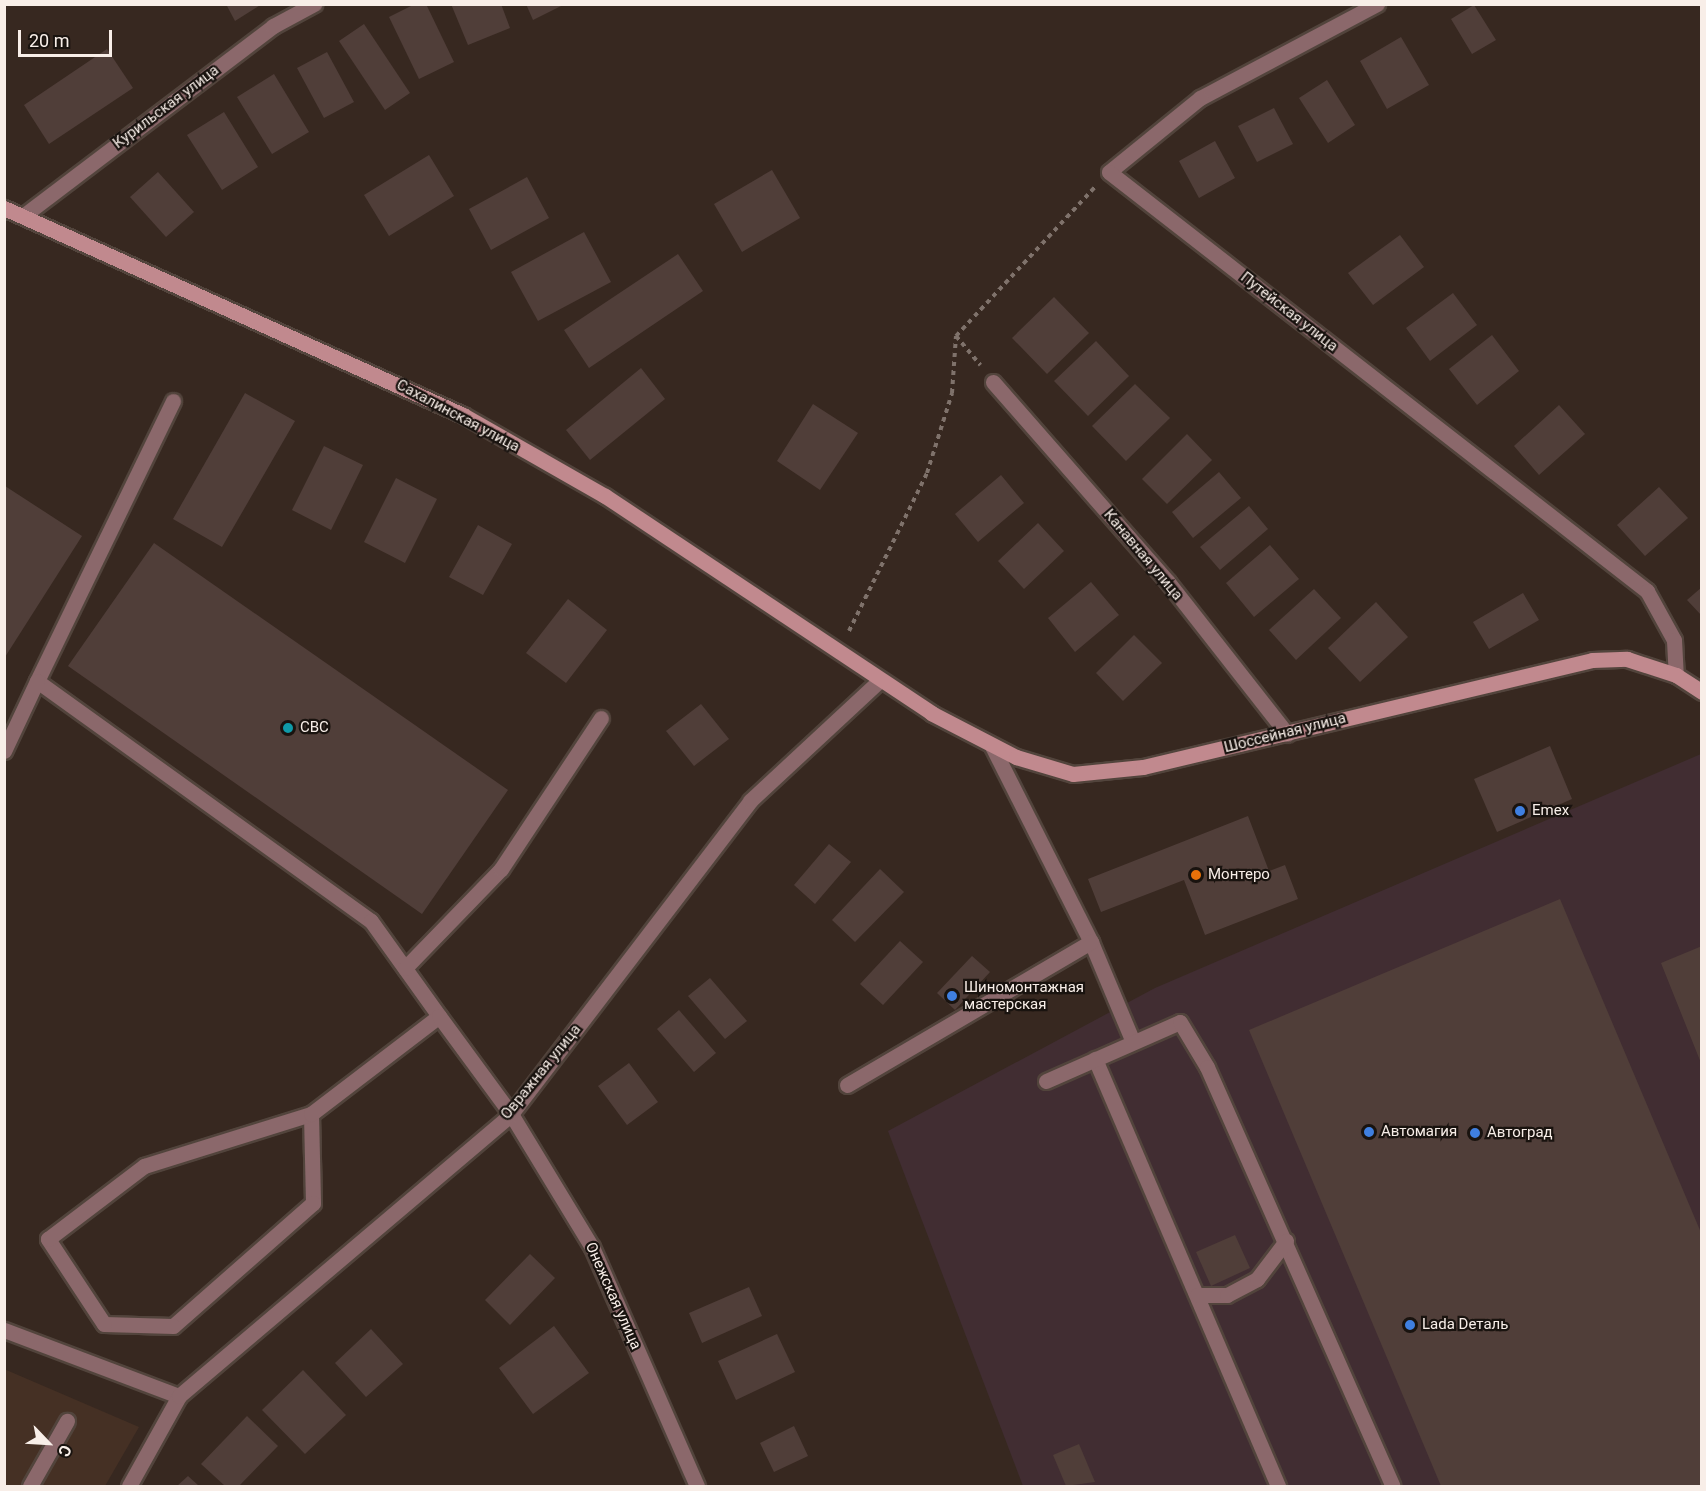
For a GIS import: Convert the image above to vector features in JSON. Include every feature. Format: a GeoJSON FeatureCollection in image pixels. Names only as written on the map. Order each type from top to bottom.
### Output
{"type":"FeatureCollection","features":[{"type":"Feature","properties":{"kind":"street","name":"Курильская улица"},"geometry":{"type":"LineString","coordinates":[[23,216],[273,26],[314,4]]}},
{"type":"Feature","properties":{"kind":"street"},"geometry":{"type":"LineString","coordinates":[[1109,172],[1200,98],[1377,4]]}},
{"type":"Feature","properties":{"kind":"street","name":"Путейская улица"},"geometry":{"type":"LineString","coordinates":[[1109,172],[1647,591],[1674,640],[1676,675]]}},
{"type":"Feature","properties":{"kind":"street","name":"Сахалинская улица"},"geometry":{"type":"LineString","coordinates":[[4,208],[463,415],[605,496],[879,681]]}},
{"type":"Feature","properties":{"kind":"street","name":"Канавная улица"},"geometry":{"type":"LineString","coordinates":[[993,382],[1168,582],[1287,734]]}},
{"type":"Feature","properties":{"kind":"street"},"geometry":{"type":"LineString","coordinates":[[4,751],[173,401]]}},
{"type":"Feature","properties":{"kind":"street","name":"Шоссейная улица"},"geometry":{"type":"LineString","coordinates":[[879,681],[992,746],[1073,774],[1143,767],[1592,660],[1627,658],[1676,675],[1701,692]]}},
{"type":"Feature","properties":{"kind":"street","name":"Онежская улица"},"geometry":{"type":"LineString","coordinates":[[37,681],[371,921],[511,1114],[592,1247],[697,1486]]}},
{"type":"Feature","properties":{"kind":"street","name":"Овражная улица"},"geometry":{"type":"LineString","coordinates":[[129,1486],[179,1396],[511,1114],[750,801],[879,681]]}},
{"type":"Feature","properties":{"kind":"street"},"geometry":{"type":"LineString","coordinates":[[405,968],[501,868],[601,718]]}},
{"type":"Feature","properties":{"kind":"street"},"geometry":{"type":"LineString","coordinates":[[992,746],[1091,942],[1133,1042]]}},
{"type":"Feature","properties":{"kind":"street"},"geometry":{"type":"LineString","coordinates":[[847,1085],[1091,942]]}},
{"type":"Feature","properties":{"kind":"street"},"geometry":{"type":"LineString","coordinates":[[311,1114],[313,1203],[173,1326],[104,1324],[48,1239],[144,1166],[311,1114],[439,1016]]}},
{"type":"Feature","properties":{"kind":"street"},"geometry":{"type":"LineString","coordinates":[[1046,1081],[1180,1022],[1207,1066],[1393,1486]]}},
{"type":"Feature","properties":{"kind":"street"},"geometry":{"type":"LineString","coordinates":[[1095,1059],[1278,1486]]}},
{"type":"Feature","properties":{"kind":"street"},"geometry":{"type":"LineString","coordinates":[[1197,1295],[1227,1295],[1257,1279],[1286,1241]]}},
{"type":"Feature","properties":{"kind":"street"},"geometry":{"type":"LineString","coordinates":[[4,1330],[179,1396]]}},
{"type":"Feature","properties":{"kind":"street"},"geometry":{"type":"LineString","coordinates":[[30,1486],[67,1421]]}},
{"type":"Feature","properties":{"kind":"path"},"geometry":{"type":"LineString","coordinates":[[839,652],[927,473],[952,393],[956,336],[1109,172]]}},
{"type":"Feature","properties":{"kind":"path"},"geometry":{"type":"LineString","coordinates":[[956,336],[993,382]]}},
{"type":"Feature","properties":{"kind":"shaded area"},"geometry":{"type":"Polygon","coordinates":[[[1701,754],[1701,1486],[1023,1486],[888,1131],[1155,988],[1701,754]]]}},
{"type":"Feature","properties":{"kind":"shaded area"},"geometry":{"type":"Polygon","coordinates":[[[4,1369],[139,1427],[105,1486],[5,1486],[4,1369]]]}},
{"type":"Feature","properties":{"kind":"building"},"geometry":{"type":"Polygon","coordinates":[[[226,4],[262,4],[235,21],[226,4]]]}},
{"type":"Feature","properties":{"kind":"building"},"geometry":{"type":"Polygon","coordinates":[[[415,4],[426,4],[454,62],[419,79],[389,17],[415,4]]]}},
{"type":"Feature","properties":{"kind":"building"},"geometry":{"type":"Polygon","coordinates":[[[451,4],[501,4],[510,28],[468,45],[451,4]]]}},
{"type":"Feature","properties":{"kind":"building"},"geometry":{"type":"Polygon","coordinates":[[[526,4],[565,4],[533,20],[526,4]]]}},
{"type":"Feature","properties":{"kind":"building"},"geometry":{"type":"Polygon","coordinates":[[[1474,5],[1496,40],[1472,54],[1451,19],[1474,5]]]}},
{"type":"Feature","properties":{"kind":"building"},"geometry":{"type":"Polygon","coordinates":[[[364,24],[410,93],[385,110],[339,41],[364,24]]]}},
{"type":"Feature","properties":{"kind":"building"},"geometry":{"type":"Polygon","coordinates":[[[1401,37],[1429,85],[1387,109],[1360,61],[1401,37]]]}},
{"type":"Feature","properties":{"kind":"building"},"geometry":{"type":"Polygon","coordinates":[[[107,49],[133,88],[49,144],[24,105],[107,49]]]}},
{"type":"Feature","properties":{"kind":"building"},"geometry":{"type":"Polygon","coordinates":[[[327,52],[354,102],[324,118],[297,68],[327,52]]]}},
{"type":"Feature","properties":{"kind":"building"},"geometry":{"type":"Polygon","coordinates":[[[274,74],[309,132],[272,154],[237,97],[274,74]]]}},
{"type":"Feature","properties":{"kind":"building"},"geometry":{"type":"Polygon","coordinates":[[[1327,80],[1355,125],[1328,143],[1299,98],[1327,80]]]}},
{"type":"Feature","properties":{"kind":"building"},"geometry":{"type":"Polygon","coordinates":[[[1274,108],[1293,144],[1257,162],[1238,126],[1274,108]]]}},
{"type":"Feature","properties":{"kind":"building"},"geometry":{"type":"Polygon","coordinates":[[[224,112],[258,167],[222,190],[187,135],[224,112]]]}},
{"type":"Feature","properties":{"kind":"building"},"geometry":{"type":"Polygon","coordinates":[[[1215,141],[1235,178],[1199,198],[1179,161],[1215,141]]]}},
{"type":"Feature","properties":{"kind":"building"},"geometry":{"type":"Polygon","coordinates":[[[429,155],[454,196],[389,236],[364,195],[429,155]]]}},
{"type":"Feature","properties":{"kind":"building"},"geometry":{"type":"Polygon","coordinates":[[[772,170],[800,218],[742,252],[714,204],[772,170]]]}},
{"type":"Feature","properties":{"kind":"building"},"geometry":{"type":"Polygon","coordinates":[[[158,172],[194,212],[166,237],[130,197],[158,172]]]}},
{"type":"Feature","properties":{"kind":"building"},"geometry":{"type":"Polygon","coordinates":[[[527,177],[549,218],[491,250],[469,209],[527,177]]]}},
{"type":"Feature","properties":{"kind":"building"},"geometry":{"type":"Polygon","coordinates":[[[584,232],[611,282],[538,321],[511,272],[584,232]]]}},
{"type":"Feature","properties":{"kind":"building"},"geometry":{"type":"Polygon","coordinates":[[[1400,235],[1424,267],[1373,305],[1348,273],[1400,235]]]}},
{"type":"Feature","properties":{"kind":"building"},"geometry":{"type":"Polygon","coordinates":[[[678,254],[703,291],[589,368],[564,330],[678,254]]]}},
{"type":"Feature","properties":{"kind":"building"},"geometry":{"type":"Polygon","coordinates":[[[1453,293],[1477,325],[1430,361],[1406,328],[1453,293]]]}},
{"type":"Feature","properties":{"kind":"building"},"geometry":{"type":"Polygon","coordinates":[[[1054,297],[1089,333],[1047,374],[1012,338],[1054,297]]]}},
{"type":"Feature","properties":{"kind":"building"},"geometry":{"type":"Polygon","coordinates":[[[1492,335],[1519,371],[1477,405],[1449,369],[1492,335]]]}},
{"type":"Feature","properties":{"kind":"building"},"geometry":{"type":"Polygon","coordinates":[[[1096,341],[1129,376],[1088,416],[1054,381],[1096,341]]]}},
{"type":"Feature","properties":{"kind":"building"},"geometry":{"type":"Polygon","coordinates":[[[641,368],[665,399],[590,460],[566,430],[641,368]]]}},
{"type":"Feature","properties":{"kind":"building"},"geometry":{"type":"Polygon","coordinates":[[[1135,384],[1170,418],[1126,461],[1092,426],[1135,384]]]}},
{"type":"Feature","properties":{"kind":"building"},"geometry":{"type":"Polygon","coordinates":[[[245,393],[295,421],[222,547],[173,519],[245,393]]]}},
{"type":"Feature","properties":{"kind":"building"},"geometry":{"type":"Polygon","coordinates":[[[813,404],[858,433],[820,490],[777,461],[813,404]]]}},
{"type":"Feature","properties":{"kind":"building"},"geometry":{"type":"Polygon","coordinates":[[[1559,405],[1585,434],[1539,475],[1514,446],[1559,405]]]}},
{"type":"Feature","properties":{"kind":"building"},"geometry":{"type":"Polygon","coordinates":[[[1187,434],[1212,460],[1167,504],[1142,479],[1187,434]]]}},
{"type":"Feature","properties":{"kind":"building"},"geometry":{"type":"Polygon","coordinates":[[[324,446],[363,465],[331,530],[292,510],[324,446]]]}},
{"type":"Feature","properties":{"kind":"building"},"geometry":{"type":"Polygon","coordinates":[[[1219,472],[1241,498],[1193,538],[1172,512],[1219,472]]]}},
{"type":"Feature","properties":{"kind":"building"},"geometry":{"type":"Polygon","coordinates":[[[1001,475],[1024,503],[978,542],[955,514],[1001,475]]]}},
{"type":"Feature","properties":{"kind":"building"},"geometry":{"type":"Polygon","coordinates":[[[396,478],[437,499],[405,563],[364,542],[396,478]]]}},
{"type":"Feature","properties":{"kind":"building"},"geometry":{"type":"Polygon","coordinates":[[[5,486],[82,536],[5,657],[5,486]]]}},
{"type":"Feature","properties":{"kind":"building"},"geometry":{"type":"Polygon","coordinates":[[[1659,487],[1688,518],[1645,556],[1617,525],[1659,487]]]}},
{"type":"Feature","properties":{"kind":"building"},"geometry":{"type":"Polygon","coordinates":[[[1249,506],[1268,529],[1220,570],[1200,547],[1249,506]]]}},
{"type":"Feature","properties":{"kind":"building"},"geometry":{"type":"Polygon","coordinates":[[[1038,523],[1064,551],[1024,589],[998,561],[1038,523]]]}},
{"type":"Feature","properties":{"kind":"building"},"geometry":{"type":"Polygon","coordinates":[[[478,525],[512,544],[483,595],[449,577],[478,525]]]}},
{"type":"Feature","properties":{"kind":"building","name":"СВС"},"geometry":{"type":"Polygon","coordinates":[[[154,543],[508,790],[422,914],[68,666],[154,543]]]}},
{"type":"Feature","properties":{"kind":"building"},"geometry":{"type":"Polygon","coordinates":[[[1270,545],[1299,579],[1254,617],[1226,583],[1270,545]]]}},
{"type":"Feature","properties":{"kind":"building"},"geometry":{"type":"Polygon","coordinates":[[[1091,582],[1119,615],[1075,652],[1048,618],[1091,582]]]}},
{"type":"Feature","properties":{"kind":"building"},"geometry":{"type":"Polygon","coordinates":[[[1702,587],[1702,616],[1687,600],[1702,587]]]}},
{"type":"Feature","properties":{"kind":"building"},"geometry":{"type":"Polygon","coordinates":[[[1314,589],[1341,618],[1296,660],[1269,630],[1314,589]]]}},
{"type":"Feature","properties":{"kind":"building"},"geometry":{"type":"Polygon","coordinates":[[[1523,593],[1539,620],[1489,649],[1473,622],[1523,593]]]}},
{"type":"Feature","properties":{"kind":"building"},"geometry":{"type":"Polygon","coordinates":[[[568,599],[607,630],[566,683],[526,653],[568,599]]]}},
{"type":"Feature","properties":{"kind":"building"},"geometry":{"type":"Polygon","coordinates":[[[1376,602],[1408,637],[1360,682],[1328,648],[1376,602]]]}},
{"type":"Feature","properties":{"kind":"building"},"geometry":{"type":"Polygon","coordinates":[[[1134,635],[1162,663],[1123,701],[1096,673],[1134,635]]]}},
{"type":"Feature","properties":{"kind":"building"},"geometry":{"type":"Polygon","coordinates":[[[701,704],[729,739],[694,766],[666,731],[701,704]]]}},
{"type":"Feature","properties":{"kind":"building"},"geometry":{"type":"Polygon","coordinates":[[[1550,746],[1572,799],[1497,832],[1474,779],[1550,746]]]}},
{"type":"Feature","properties":{"kind":"building"},"geometry":{"type":"Polygon","coordinates":[[[1248,816],[1269,871],[1285,865],[1298,899],[1205,935],[1184,880],[1101,912],[1088,879],[1248,816]]]}},
{"type":"Feature","properties":{"kind":"building"},"geometry":{"type":"Polygon","coordinates":[[[829,844],[851,862],[815,904],[794,885],[829,844]]]}},
{"type":"Feature","properties":{"kind":"building"},"geometry":{"type":"Polygon","coordinates":[[[880,869],[904,892],[855,942],[832,920],[880,869]]]}},
{"type":"Feature","properties":{"kind":"building","name":"Автоград"},"geometry":{"type":"Polygon","coordinates":[[[1560,899],[1702,1235],[1702,1486],[1441,1486],[1249,1030],[1560,899]]]}},
{"type":"Feature","properties":{"kind":"building"},"geometry":{"type":"Polygon","coordinates":[[[900,941],[923,962],[883,1005],[860,984],[900,941]]]}},
{"type":"Feature","properties":{"kind":"building"},"geometry":{"type":"Polygon","coordinates":[[[1702,946],[1702,1063],[1701,1063],[1661,963],[1702,946]]]}},
{"type":"Feature","properties":{"kind":"building"},"geometry":{"type":"Polygon","coordinates":[[[972,956],[990,972],[955,1010],[937,993],[972,956]]]}},
{"type":"Feature","properties":{"kind":"building"},"geometry":{"type":"Polygon","coordinates":[[[710,978],[747,1021],[725,1039],[688,996],[710,978]]]}},
{"type":"Feature","properties":{"kind":"building"},"geometry":{"type":"Polygon","coordinates":[[[679,1010],[716,1053],[694,1072],[657,1029],[679,1010]]]}},
{"type":"Feature","properties":{"kind":"building"},"geometry":{"type":"Polygon","coordinates":[[[629,1063],[658,1102],[627,1125],[598,1086],[629,1063]]]}},
{"type":"Feature","properties":{"kind":"building"},"geometry":{"type":"Polygon","coordinates":[[[1235,1235],[1250,1268],[1211,1286],[1196,1252],[1235,1235]]]}},
{"type":"Feature","properties":{"kind":"building"},"geometry":{"type":"Polygon","coordinates":[[[530,1254],[555,1278],[510,1325],[485,1300],[530,1254]]]}},
{"type":"Feature","properties":{"kind":"building"},"geometry":{"type":"Polygon","coordinates":[[[749,1287],[762,1316],[702,1343],[689,1313],[749,1287]]]}},
{"type":"Feature","properties":{"kind":"building"},"geometry":{"type":"Polygon","coordinates":[[[554,1326],[589,1373],[533,1414],[499,1368],[554,1326]]]}},
{"type":"Feature","properties":{"kind":"building"},"geometry":{"type":"Polygon","coordinates":[[[371,1329],[403,1364],[366,1397],[335,1363],[371,1329]]]}},
{"type":"Feature","properties":{"kind":"building"},"geometry":{"type":"Polygon","coordinates":[[[777,1334],[795,1372],[736,1400],[718,1361],[777,1334]]]}},
{"type":"Feature","properties":{"kind":"building"},"geometry":{"type":"Polygon","coordinates":[[[303,1370],[346,1415],[305,1454],[262,1410],[303,1370]]]}},
{"type":"Feature","properties":{"kind":"building"},"geometry":{"type":"Polygon","coordinates":[[[247,1416],[278,1446],[239,1486],[225,1486],[201,1464],[247,1416]]]}},
{"type":"Feature","properties":{"kind":"building"},"geometry":{"type":"Polygon","coordinates":[[[794,1426],[808,1456],[774,1472],[760,1443],[794,1426]]]}},
{"type":"Feature","properties":{"kind":"building"},"geometry":{"type":"Polygon","coordinates":[[[1079,1444],[1095,1482],[1066,1486],[1053,1455],[1079,1444]]]}},
{"type":"Feature","properties":{"kind":"building"},"geometry":{"type":"Polygon","coordinates":[[[188,1476],[199,1486],[177,1486],[188,1476]]]}},
{"type":"Feature","properties":{"kind":"place","name":"СВС"},"geometry":{"type":"Point","coordinates":[288,728]}},
{"type":"Feature","properties":{"kind":"place","name":"Emex"},"geometry":{"type":"Point","coordinates":[1520,811]}},
{"type":"Feature","properties":{"kind":"place","name":"Монтеро"},"geometry":{"type":"Point","coordinates":[1196,875]}},
{"type":"Feature","properties":{"kind":"place","name":"Шиномонтажная мастерская"},"geometry":{"type":"Point","coordinates":[952,996]}},
{"type":"Feature","properties":{"kind":"place","name":"Автомагия"},"geometry":{"type":"Point","coordinates":[1369,1132]}},
{"type":"Feature","properties":{"kind":"place","name":"Автоград"},"geometry":{"type":"Point","coordinates":[1475,1133]}},
{"type":"Feature","properties":{"kind":"place","name":"Lada Dеталь"},"geometry":{"type":"Point","coordinates":[1410,1325]}}]}
